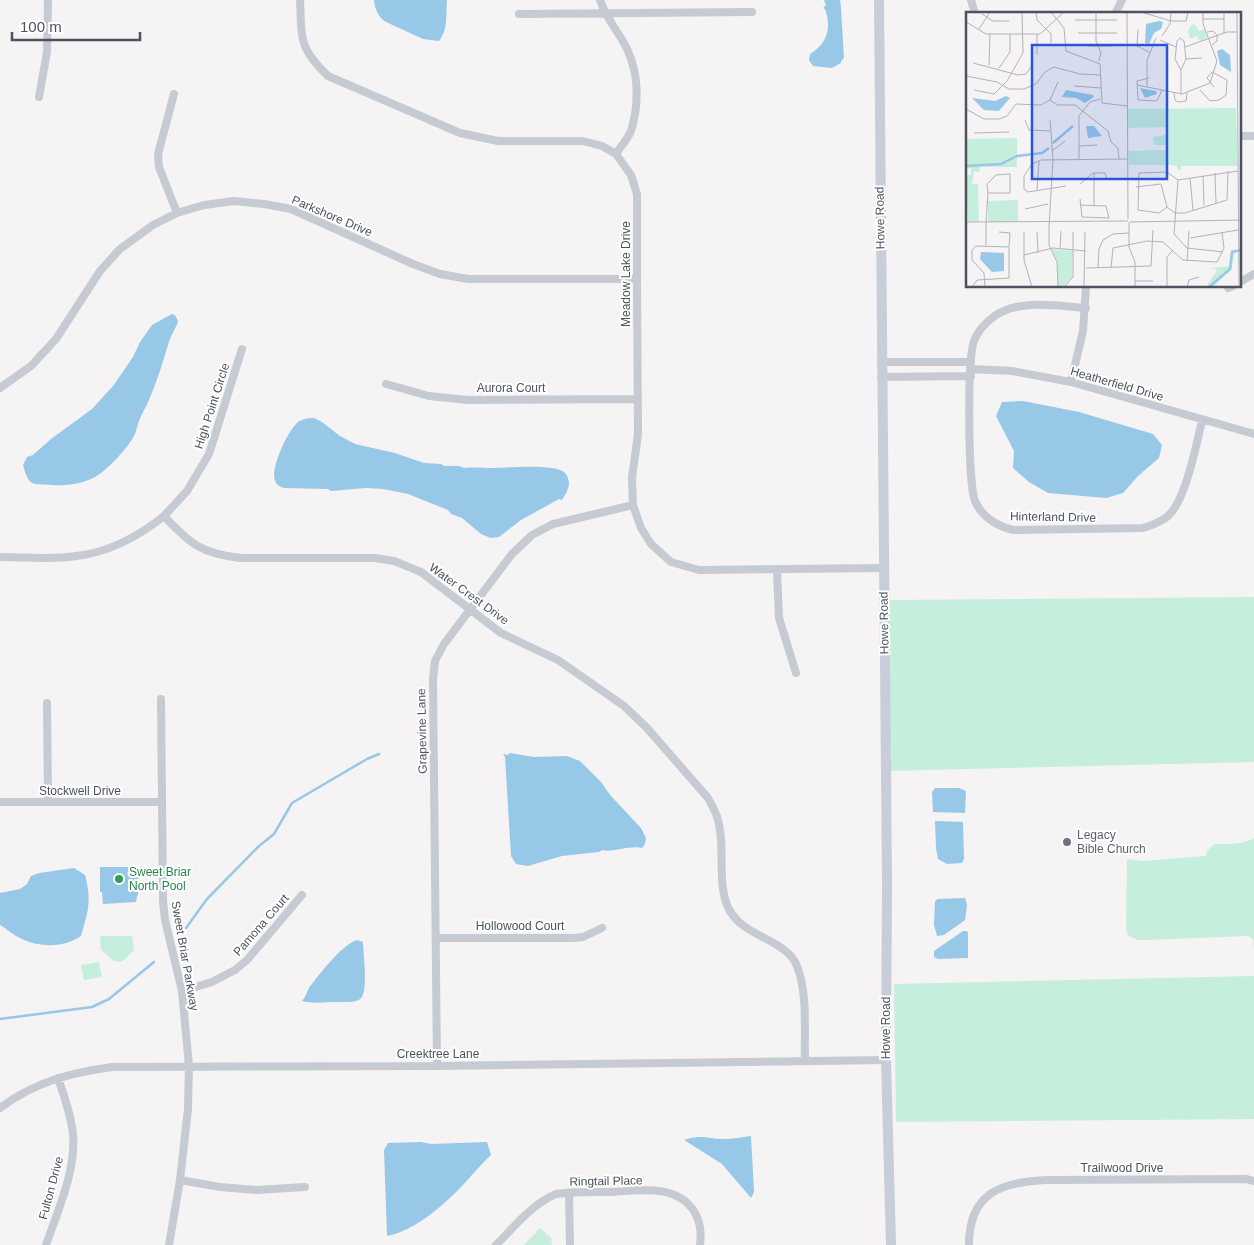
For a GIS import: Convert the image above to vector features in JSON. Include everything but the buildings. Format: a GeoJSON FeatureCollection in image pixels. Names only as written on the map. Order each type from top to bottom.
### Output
{"type":"FeatureCollection","features":[{"type":"Feature","properties":{"kind":"street"},"geometry":{"type":"LineString","coordinates":[[39,97],[47,52],[48,0]]}},
{"type":"Feature","properties":{"kind":"street","name":"Meadow Lake Drive"},"geometry":{"type":"LineString","coordinates":[[300,0],[302,36],[305,50],[328,76],[460,133],[498,141],[583,140],[602,146],[616,154],[632,175],[637,194],[638,399],[638,434],[632,478],[633,505],[641,528],[652,544],[671,562],[699,570],[777,571],[884,568]]}},
{"type":"Feature","properties":{"kind":"street"},"geometry":{"type":"LineString","coordinates":[[600,0],[604,13],[628,51],[636,78],[636,102],[630,133],[616,154]]}},
{"type":"Feature","properties":{"kind":"street","name":"Howe Road"},"geometry":{"type":"LineString","coordinates":[[878,0],[884,568],[886,1060],[891,1245]]}},
{"type":"Feature","properties":{"kind":"street"},"geometry":{"type":"LineString","coordinates":[[1116,12],[1122,0]]}},
{"type":"Feature","properties":{"kind":"street"},"geometry":{"type":"LineString","coordinates":[[519,14],[752,12]]}},
{"type":"Feature","properties":{"kind":"street"},"geometry":{"type":"LineString","coordinates":[[174,94],[158,154],[159,167],[177,213]]}},
{"type":"Feature","properties":{"kind":"street","name":"Parkshore Drive"},"geometry":{"type":"LineString","coordinates":[[0,388],[31,366],[56,339],[100,271],[120,249],[153,225],[177,213],[204,205],[234,201],[291,209],[413,264],[440,274],[468,279],[637,279]]}},
{"type":"Feature","properties":{"kind":"street"},"geometry":{"type":"LineString","coordinates":[[1242,281],[1254,274]]}},
{"type":"Feature","properties":{"kind":"street"},"geometry":{"type":"LineString","coordinates":[[1071,382],[1083,331],[1086,288]]}},
{"type":"Feature","properties":{"kind":"street","name":"Hinterland Drive"},"geometry":{"type":"LineString","coordinates":[[1086,308],[1024,305],[998,314],[978,332],[974,342],[971,369],[971,486],[976,504],[987,517],[1000,526],[1013,530],[1143,528],[1160,522],[1169,515],[1180,498],[1202,420]]}},
{"type":"Feature","properties":{"kind":"street","name":"High Point Circle"},"geometry":{"type":"LineString","coordinates":[[164,516],[187,491],[209,454],[242,349]]}},
{"type":"Feature","properties":{"kind":"street","name":"Heatherfield Drive"},"geometry":{"type":"LineString","coordinates":[[881,362],[1012,371],[1071,382],[1254,434]]}},
{"type":"Feature","properties":{"kind":"street","name":"Heatherfield Drive"},"geometry":{"type":"LineString","coordinates":[[881,377],[971,369]]}},
{"type":"Feature","properties":{"kind":"street","name":"Aurora Court"},"geometry":{"type":"LineString","coordinates":[[386,384],[429,396],[468,400],[638,399]]}},
{"type":"Feature","properties":{"kind":"street","name":"Grapevine Lane"},"geometry":{"type":"LineString","coordinates":[[437,1066],[432,680],[435,660],[444,644],[512,554],[532,535],[553,524],[633,505]]}},
{"type":"Feature","properties":{"kind":"street"},"geometry":{"type":"LineString","coordinates":[[0,557],[67,557],[107,549],[131,538],[164,516]]}},
{"type":"Feature","properties":{"kind":"street","name":"Water Crest Drive"},"geometry":{"type":"LineString","coordinates":[[164,516],[190,542],[199,548],[225,557],[375,558],[394,561],[420,572],[501,633],[558,660],[624,706],[648,728],[708,798],[715,809],[720,830],[721,881],[728,907],[744,927],[785,950],[797,965],[803,988],[805,1061]]}},
{"type":"Feature","properties":{"kind":"street"},"geometry":{"type":"LineString","coordinates":[[777,571],[779,618],[796,673]]}},
{"type":"Feature","properties":{"kind":"street","name":"Sweet Briar Parkway"},"geometry":{"type":"LineString","coordinates":[[161,699],[163,901],[165,920],[182,991],[189,1066],[188,1109],[180,1180],[169,1245]]}},
{"type":"Feature","properties":{"kind":"street"},"geometry":{"type":"LineString","coordinates":[[47,703],[48,802]]}},
{"type":"Feature","properties":{"kind":"street","name":"Stockwell Drive"},"geometry":{"type":"LineString","coordinates":[[0,802],[161,802]]}},
{"type":"Feature","properties":{"kind":"street","name":"Pamona Court"},"geometry":{"type":"LineString","coordinates":[[182,991],[212,982],[235,970],[247,960],[302,895]]}},
{"type":"Feature","properties":{"kind":"street","name":"Hollowood Court"},"geometry":{"type":"LineString","coordinates":[[436,938],[573,938],[582,937],[602,928]]}},
{"type":"Feature","properties":{"kind":"street","name":"Creektree Lane"},"geometry":{"type":"LineString","coordinates":[[0,1108],[30,1089],[58,1078],[79,1071],[112,1067],[437,1066],[886,1060]]}},
{"type":"Feature","properties":{"kind":"street","name":"Fulton Drive"},"geometry":{"type":"LineString","coordinates":[[46,1245],[67,1179],[73,1150],[71,1120],[58,1078]]}},
{"type":"Feature","properties":{"kind":"street","name":"Trailwood Drive"},"geometry":{"type":"LineString","coordinates":[[969,1245],[972,1220],[984,1199],[993,1192],[1015,1182],[1047,1180],[1246,1179],[1254,1181]]}},
{"type":"Feature","properties":{"kind":"street"},"geometry":{"type":"LineString","coordinates":[[180,1180],[220,1188],[257,1190],[304,1188]]}},
{"type":"Feature","properties":{"kind":"street","name":"Ringtail Place"},"geometry":{"type":"LineString","coordinates":[[496,1245],[543,1200],[556,1194],[657,1191],[676,1195],[691,1206],[700,1221],[700,1245]]}},
{"type":"Feature","properties":{"kind":"street"},"geometry":{"type":"LineString","coordinates":[[569,1193],[570,1245]]}},
{"type":"Feature","properties":{"kind":"green space"},"geometry":{"type":"Polygon","coordinates":[[[1254,597],[1254,762],[889,771],[890,600],[1254,597]]]}},
{"type":"Feature","properties":{"kind":"green space"},"geometry":{"type":"Polygon","coordinates":[[[1254,838],[1254,949],[1253,940],[1249,936],[1138,940],[1128,936],[1126,929],[1127,859],[1144,861],[1206,856],[1207,851],[1214,844],[1240,843],[1254,838]]]}},
{"type":"Feature","properties":{"kind":"green space"},"geometry":{"type":"Polygon","coordinates":[[[100,936],[132,936],[134,951],[121,962],[114,961],[101,950],[100,936]]]}},
{"type":"Feature","properties":{"kind":"green space"},"geometry":{"type":"Polygon","coordinates":[[[99,962],[102,977],[84,980],[81,965],[99,962]]]}},
{"type":"Feature","properties":{"kind":"green space"},"geometry":{"type":"Polygon","coordinates":[[[1254,976],[1254,1119],[896,1122],[894,984],[1254,976]]]}},
{"type":"Feature","properties":{"kind":"green space"},"geometry":{"type":"Polygon","coordinates":[[[540,1228],[551,1238],[552,1245],[524,1245],[540,1228]]]}},
{"type":"Feature","properties":{"kind":"water"},"geometry":{"type":"Polygon","coordinates":[[[374,0],[447,0],[446,22],[442,37],[439,41],[423,39],[386,22],[377,12],[374,0]]]}},
{"type":"Feature","properties":{"kind":"water"},"geometry":{"type":"Polygon","coordinates":[[[824,0],[840,0],[841,8],[844,58],[841,63],[832,68],[813,66],[809,60],[810,54],[824,40],[828,29],[827,16],[823,8],[826,5],[824,0]]]}},
{"type":"Feature","properties":{"kind":"water"},"geometry":{"type":"Polygon","coordinates":[[[172,314],[175,315],[178,321],[177,324],[135,434],[123,452],[98,475],[84,482],[63,485],[35,484],[29,480],[23,465],[27,457],[33,455],[51,439],[92,409],[113,386],[152,325],[172,314]]]}},
{"type":"Feature","properties":{"kind":"water"},"geometry":{"type":"Polygon","coordinates":[[[1023,401],[1079,412],[1153,434],[1162,445],[1159,458],[1138,476],[1123,493],[1106,498],[1048,493],[1029,482],[1013,468],[1014,451],[996,416],[1002,402],[1023,401]]]}},
{"type":"Feature","properties":{"kind":"water"},"geometry":{"type":"Polygon","coordinates":[[[314,418],[355,444],[395,453],[424,463],[464,468],[552,468],[565,473],[569,484],[562,500],[559,499],[521,520],[499,537],[491,538],[481,534],[462,518],[451,514],[448,510],[408,494],[366,488],[331,491],[328,489],[281,487],[275,481],[274,475],[277,460],[284,443],[298,422],[314,418]]]}},
{"type":"Feature","properties":{"kind":"water"},"geometry":{"type":"Polygon","coordinates":[[[510,753],[534,757],[567,756],[580,761],[641,828],[646,838],[645,844],[642,848],[631,847],[562,856],[528,866],[516,864],[511,856],[505,757],[503,754],[508,755],[510,753]]]}},
{"type":"Feature","properties":{"kind":"water"},"geometry":{"type":"Polygon","coordinates":[[[935,788],[959,788],[966,791],[965,813],[933,812],[932,792],[935,788]]]}},
{"type":"Feature","properties":{"kind":"water"},"geometry":{"type":"Polygon","coordinates":[[[935,821],[963,822],[964,859],[962,863],[947,864],[938,859],[935,821]]]}},
{"type":"Feature","properties":{"kind":"water","name":"Sweet Briar North Pool"},"geometry":{"type":"Polygon","coordinates":[[[100,867],[138,867],[138,895],[136,902],[103,904],[102,892],[100,892],[100,867]]]}},
{"type":"Feature","properties":{"kind":"water"},"geometry":{"type":"Polygon","coordinates":[[[74,868],[85,875],[89,899],[81,936],[59,945],[35,944],[20,938],[0,925],[0,893],[20,889],[27,884],[31,876],[39,873],[74,868]]]}},
{"type":"Feature","properties":{"kind":"water"},"geometry":{"type":"Polygon","coordinates":[[[965,898],[967,905],[965,920],[944,935],[937,936],[934,925],[935,901],[938,899],[965,898]]]}},
{"type":"Feature","properties":{"kind":"water"},"geometry":{"type":"Polygon","coordinates":[[[963,931],[968,933],[968,958],[938,959],[934,957],[934,951],[963,931]]]}},
{"type":"Feature","properties":{"kind":"water"},"geometry":{"type":"Polygon","coordinates":[[[357,940],[363,942],[365,981],[363,995],[360,999],[349,1002],[315,1003],[302,1001],[310,986],[333,959],[345,947],[357,940]]]}},
{"type":"Feature","properties":{"kind":"water"},"geometry":{"type":"Polygon","coordinates":[[[751,1136],[754,1192],[751,1198],[722,1164],[684,1140],[695,1137],[723,1139],[751,1136]]]}},
{"type":"Feature","properties":{"kind":"water"},"geometry":{"type":"Polygon","coordinates":[[[421,1142],[431,1144],[487,1142],[491,1155],[456,1192],[429,1216],[408,1229],[387,1236],[384,1150],[388,1143],[421,1142]]]}},
{"type":"Feature","properties":{"kind":"waterway"},"geometry":{"type":"LineString","coordinates":[[186,928],[207,899],[259,846],[274,834],[292,803],[367,759],[379,754]]}},
{"type":"Feature","properties":{"kind":"waterway"},"geometry":{"type":"LineString","coordinates":[[0,1019],[92,1007],[109,999],[154,962]]}},
{"type":"Feature","properties":{"kind":"place","name":"Legacy Bible Church"},"geometry":{"type":"Point","coordinates":[1067,842]}},
{"type":"Feature","properties":{"kind":"place","name":"Sweet Briar North Pool"},"geometry":{"type":"Point","coordinates":[119,879]}}]}
